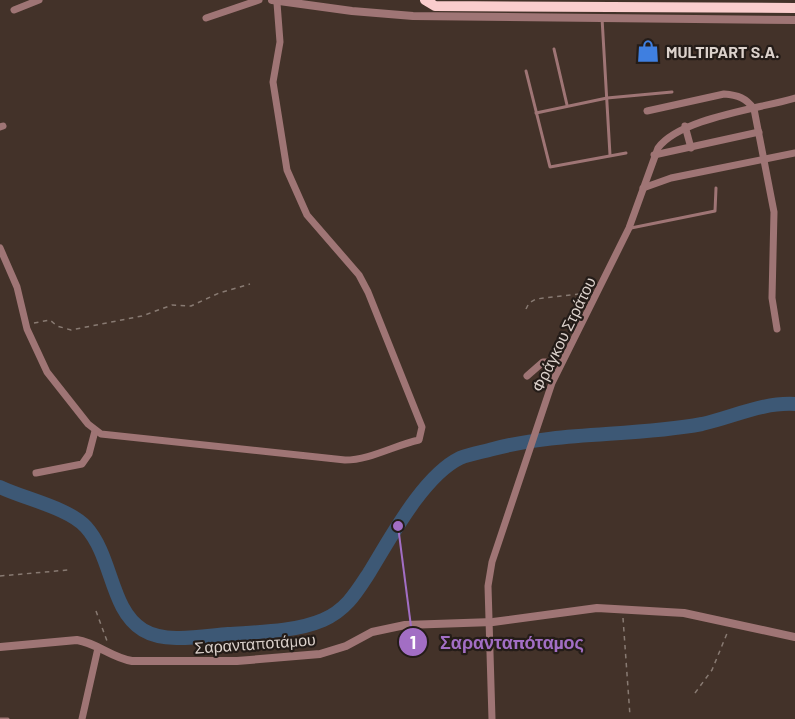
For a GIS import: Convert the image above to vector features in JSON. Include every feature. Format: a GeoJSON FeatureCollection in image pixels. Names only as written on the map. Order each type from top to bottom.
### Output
{"type":"FeatureCollection","features":[{"type":"Feature","properties":{"kind":"highway"},"geometry":{"type":"LineString","coordinates":[[424,0],[435,6],[795,8]]}},
{"type":"Feature","properties":{"kind":"street"},"geometry":{"type":"LineString","coordinates":[[14,10],[39,0]]}},
{"type":"Feature","properties":{"kind":"street"},"geometry":{"type":"LineString","coordinates":[[206,18],[259,0]]}},
{"type":"Feature","properties":{"kind":"street"},"geometry":{"type":"LineString","coordinates":[[0,248],[17,287],[26,327],[52,380],[95,431],[113,436],[357,460],[396,445],[419,440],[422,436],[422,427],[368,292],[359,275],[307,215],[287,170],[273,82],[280,42],[274,1],[413,16],[602,16],[795,20]]}},
{"type":"Feature","properties":{"kind":"street"},"geometry":{"type":"LineString","coordinates":[[647,111],[724,94],[735,95],[747,100],[754,109],[774,212],[772,298],[777,329]]}},
{"type":"Feature","properties":{"kind":"street","name":"Φράγκου Στράτου"},"geometry":{"type":"LineString","coordinates":[[492,719],[488,621],[489,574],[524,464],[561,362],[629,228],[654,155],[664,139],[686,126],[795,98]]}},
{"type":"Feature","properties":{"kind":"street"},"geometry":{"type":"LineString","coordinates":[[686,126],[691,148]]}},
{"type":"Feature","properties":{"kind":"street"},"geometry":{"type":"LineString","coordinates":[[654,155],[759,132]]}},
{"type":"Feature","properties":{"kind":"street"},"geometry":{"type":"LineString","coordinates":[[643,188],[671,178],[795,153]]}},
{"type":"Feature","properties":{"kind":"street"},"geometry":{"type":"LineString","coordinates":[[526,376],[543,363],[561,362]]}},
{"type":"Feature","properties":{"kind":"street"},"geometry":{"type":"LineString","coordinates":[[36,473],[82,464],[89,454],[95,431]]}},
{"type":"Feature","properties":{"kind":"street","name":"Σαρανταποτάμου"},"geometry":{"type":"LineString","coordinates":[[0,647],[77,640],[121,660],[159,663],[286,658],[320,654],[346,646],[372,632],[394,627],[488,621],[587,608],[684,612],[795,637]]}},
{"type":"Feature","properties":{"kind":"street"},"geometry":{"type":"LineString","coordinates":[[82,719],[98,648]]}},
{"type":"Feature","properties":{"kind":"lane"},"geometry":{"type":"LineString","coordinates":[[602,16],[610,156]]}},
{"type":"Feature","properties":{"kind":"lane"},"geometry":{"type":"LineString","coordinates":[[554,49],[567,105]]}},
{"type":"Feature","properties":{"kind":"lane"},"geometry":{"type":"LineString","coordinates":[[526,71],[550,167],[626,153]]}},
{"type":"Feature","properties":{"kind":"lane"},"geometry":{"type":"LineString","coordinates":[[536,113],[606,98],[672,92]]}},
{"type":"Feature","properties":{"kind":"lane"},"geometry":{"type":"LineString","coordinates":[[629,228],[715,211],[716,188]]}},
{"type":"Feature","properties":{"kind":"lane"},"geometry":{"type":"LineString","coordinates":[[0,719],[8,719]]}},
{"type":"Feature","properties":{"kind":"path"},"geometry":{"type":"LineString","coordinates":[[26,327],[44,320],[71,330],[104,324],[142,316],[172,305],[191,306],[219,293],[250,284]]}},
{"type":"Feature","properties":{"kind":"path"},"geometry":{"type":"LineString","coordinates":[[526,309],[529,303],[548,296],[584,292],[597,295]]}},
{"type":"Feature","properties":{"kind":"path"},"geometry":{"type":"LineString","coordinates":[[0,576],[68,570]]}},
{"type":"Feature","properties":{"kind":"path"},"geometry":{"type":"LineString","coordinates":[[623,609],[630,716]]}},
{"type":"Feature","properties":{"kind":"path"},"geometry":{"type":"LineString","coordinates":[[96,611],[107,638],[107,653]]}},
{"type":"Feature","properties":{"kind":"path"},"geometry":{"type":"LineString","coordinates":[[695,693],[712,670],[730,623]]}},
{"type":"Feature","properties":{"kind":"waterway"},"geometry":{"type":"LineString","coordinates":[[0,487],[69,514],[86,527],[102,553],[124,610],[143,630],[162,637],[173,638],[276,631],[301,627],[323,620],[344,606],[360,587],[420,493],[446,467],[460,458],[519,443],[676,428],[702,424],[771,405],[795,404]]}},
{"type":"Feature","properties":{"kind":"place","name":"MULTIPART S.A."},"geometry":{"type":"Point","coordinates":[648,51]}},
{"type":"Feature","properties":{"kind":"place","name":"Σαρανταπόταμος"},"geometry":{"type":"Point","coordinates":[398,526]}}]}
